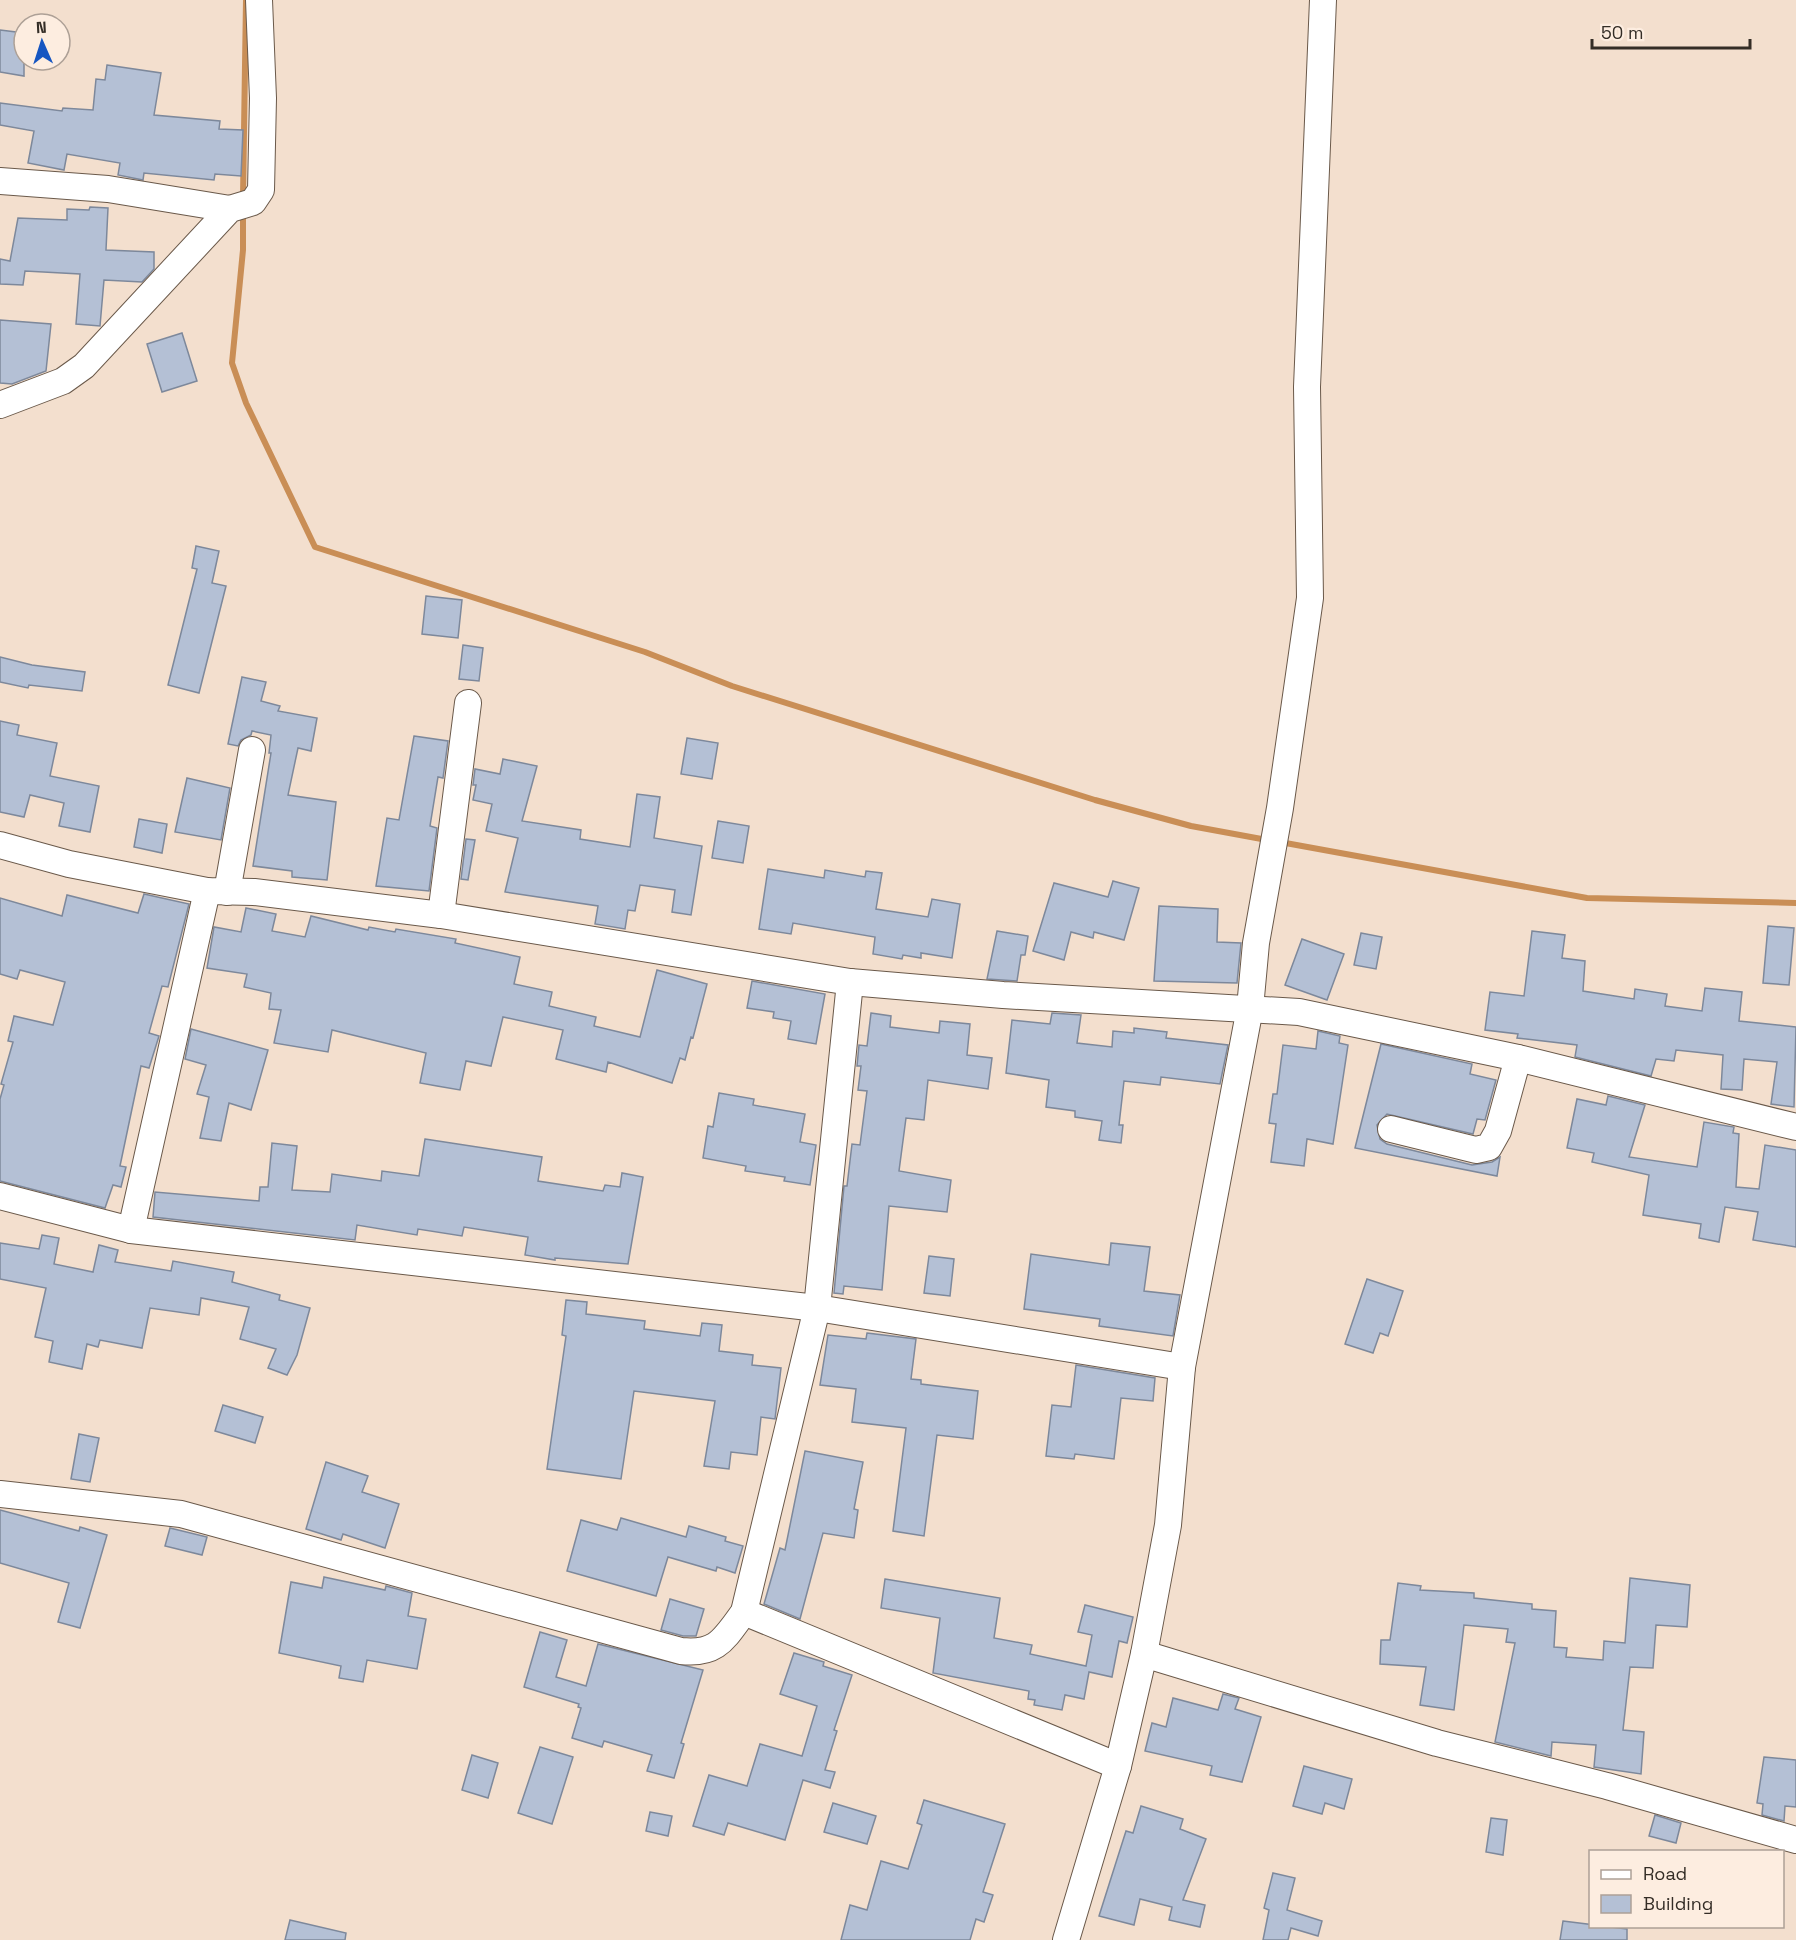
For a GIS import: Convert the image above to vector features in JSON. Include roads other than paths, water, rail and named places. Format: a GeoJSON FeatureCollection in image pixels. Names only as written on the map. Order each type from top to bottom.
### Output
{"type":"FeatureCollection","features":[{"type":"Feature","properties":{"kind":"street"},"geometry":{"type":"LineString","coordinates":[[0,405],[63,381],[84,366],[240,207],[261,190],[263,98],[259,0]]}},
{"type":"Feature","properties":{"kind":"street"},"geometry":{"type":"LineString","coordinates":[[1066,1940],[1118,1766],[1144,1654],[1168,1525],[1182,1367],[1250,1008],[1256,943],[1280,808],[1310,598],[1307,387],[1323,0]]}},
{"type":"Feature","properties":{"kind":"street"},"geometry":{"type":"LineString","coordinates":[[0,181],[108,189],[240,207]]}},
{"type":"Feature","properties":{"kind":"street"},"geometry":{"type":"LineString","coordinates":[[441,915],[468,704]]}},
{"type":"Feature","properties":{"kind":"street"},"geometry":{"type":"LineString","coordinates":[[131,1230],[252,750]]}},
{"type":"Feature","properties":{"kind":"street"},"geometry":{"type":"LineString","coordinates":[[0,845],[69,864],[217,891],[254,892],[441,915],[850,982],[1003,995],[1299,1012],[1518,1058],[1796,1127]]}},
{"type":"Feature","properties":{"kind":"street"},"geometry":{"type":"LineString","coordinates":[[0,1494],[181,1514],[681,1651],[698,1653],[722,1642],[744,1612],[817,1308],[850,982]]}},
{"type":"Feature","properties":{"kind":"street"},"geometry":{"type":"LineString","coordinates":[[1391,1129],[1476,1150],[1489,1147],[1498,1131],[1518,1058]]}},
{"type":"Feature","properties":{"kind":"street"},"geometry":{"type":"LineString","coordinates":[[0,1196],[131,1230],[817,1308],[1182,1367]]}},
{"type":"Feature","properties":{"kind":"street"},"geometry":{"type":"LineString","coordinates":[[744,1612],[1118,1766]]}},
{"type":"Feature","properties":{"kind":"street"},"geometry":{"type":"LineString","coordinates":[[1144,1654],[1437,1743],[1607,1786],[1796,1840]]}},
{"type":"Feature","properties":{"kind":"waterway"},"geometry":{"type":"LineString","coordinates":[[243,197],[246,0]]}},
{"type":"Feature","properties":{"kind":"waterway"},"geometry":{"type":"LineString","coordinates":[[243,211],[243,250],[232,363],[246,403],[315,547],[645,652],[732,686],[1095,800],[1191,826],[1267,840]]}},
{"type":"Feature","properties":{"kind":"waterway"},"geometry":{"type":"LineString","coordinates":[[1280,842],[1587,898],[1796,903]]}}]}
